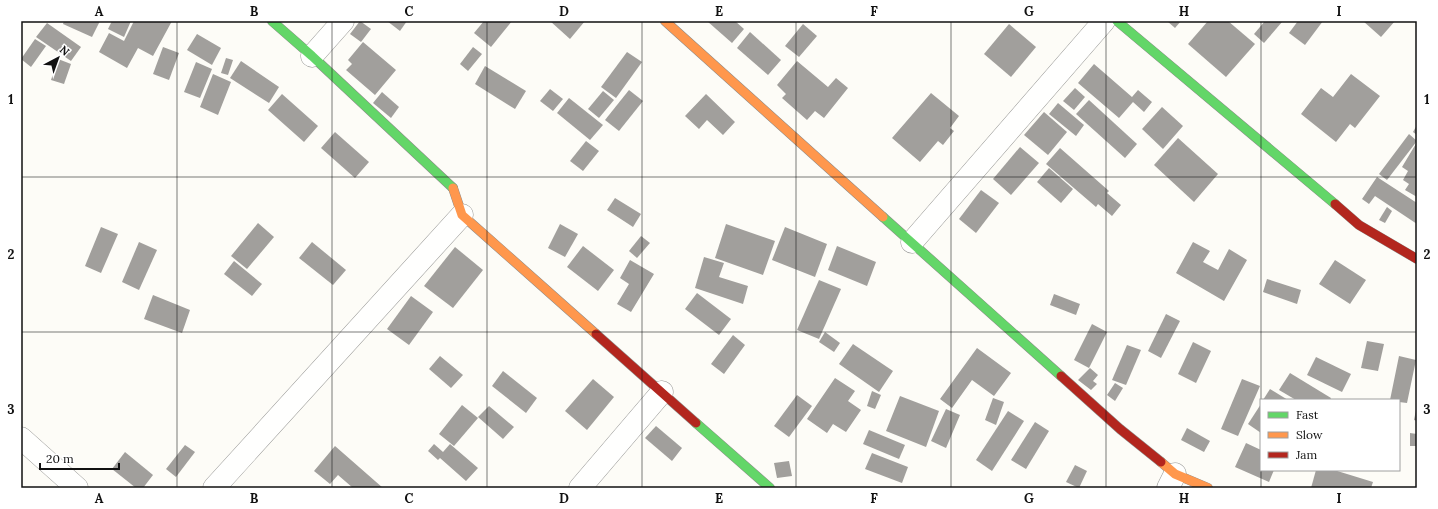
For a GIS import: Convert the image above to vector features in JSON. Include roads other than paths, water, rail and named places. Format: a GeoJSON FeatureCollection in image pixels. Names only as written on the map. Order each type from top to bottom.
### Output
{"type":"FeatureCollection","features":[{"type":"Feature","properties":{"kind":"street"},"geometry":{"type":"LineString","coordinates":[[272,21],[312,56],[453,188],[462,215],[770,488]]}},
{"type":"Feature","properties":{"kind":"street"},"geometry":{"type":"LineString","coordinates":[[312,56],[343,21]]}},
{"type":"Feature","properties":{"kind":"street"},"geometry":{"type":"LineString","coordinates":[[665,21],[1120,429],[1172,481],[1208,488]]}},
{"type":"Feature","properties":{"kind":"street"},"geometry":{"type":"LineString","coordinates":[[912,242],[1104,21]]}},
{"type":"Feature","properties":{"kind":"street"},"geometry":{"type":"LineString","coordinates":[[1118,21],[1359,225],[1417,259]]}},
{"type":"Feature","properties":{"kind":"street"},"geometry":{"type":"LineString","coordinates":[[214,488],[462,215]]}},
{"type":"Feature","properties":{"kind":"street"},"geometry":{"type":"LineString","coordinates":[[580,488],[662,392]]}},
{"type":"Feature","properties":{"kind":"street"},"geometry":{"type":"LineString","coordinates":[[21,438],[77,488]]}}]}
